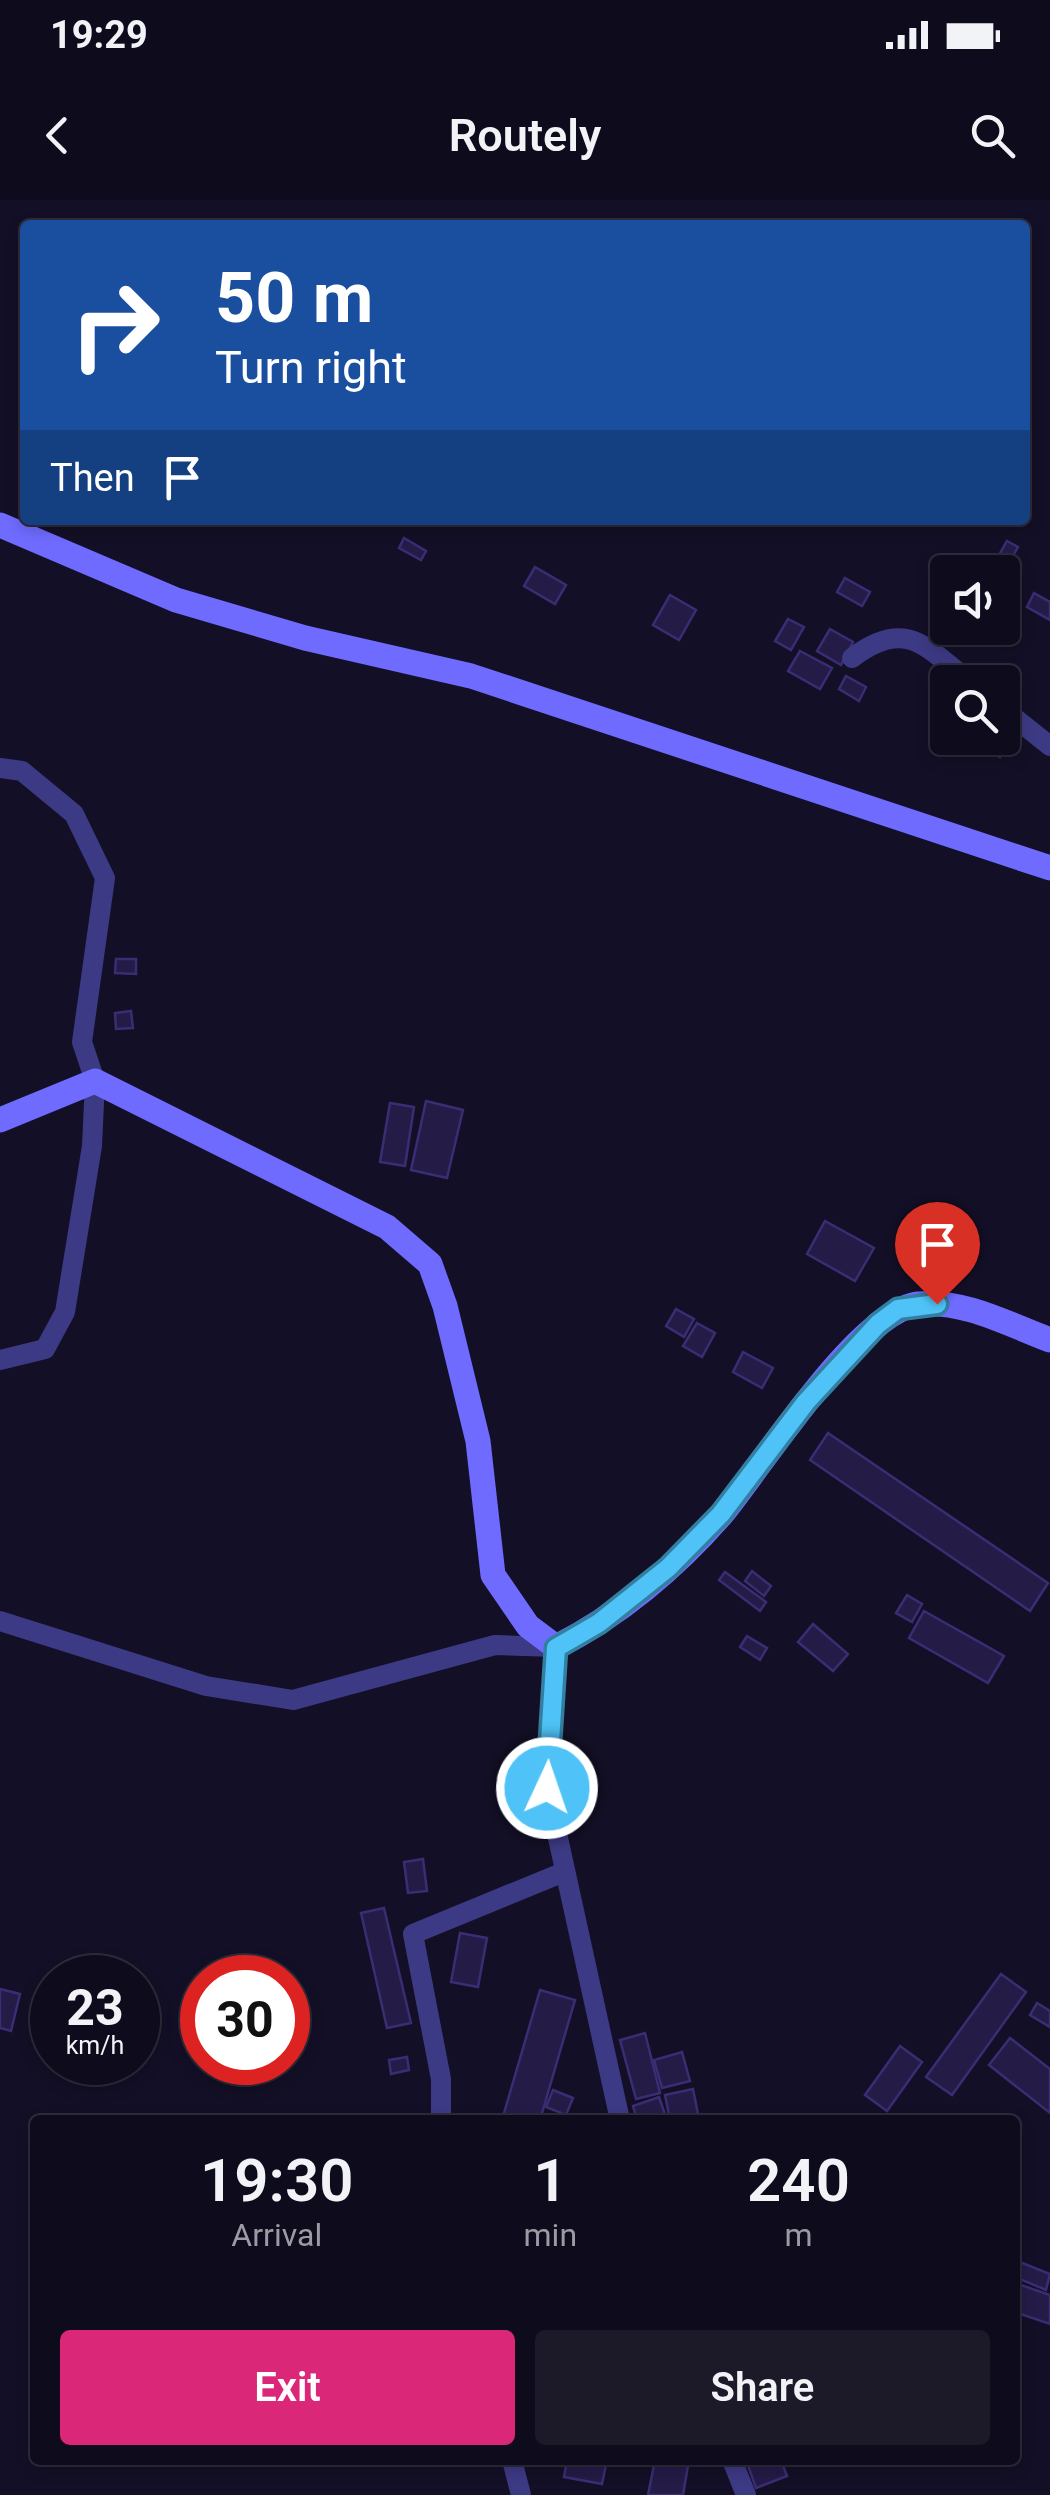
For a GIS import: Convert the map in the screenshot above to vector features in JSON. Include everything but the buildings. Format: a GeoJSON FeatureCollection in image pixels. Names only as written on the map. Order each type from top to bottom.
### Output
{"type":"FeatureCollection","features":[{"type":"Feature","properties":{"kind":"street"},"geometry":{"type":"LineString","coordinates":[[0,526],[176,600],[305,638],[471,676],[1050,868]]}},
{"type":"Feature","properties":{"kind":"street"},"geometry":{"type":"LineString","coordinates":[[852,658],[875,640],[901,636],[930,649],[949,665]]}},
{"type":"Feature","properties":{"kind":"street"},"geometry":{"type":"LineString","coordinates":[[1020,722],[1050,746]]}},
{"type":"Feature","properties":{"kind":"street"},"geometry":{"type":"LineString","coordinates":[[0,768],[22,771],[74,814],[105,878],[82,1042],[95,1081],[92,1146],[66,1312],[45,1348],[0,1360]]}},
{"type":"Feature","properties":{"kind":"street"},"geometry":{"type":"LineString","coordinates":[[0,1120],[95,1081],[387,1227],[430,1264],[449,1322],[478,1441],[492,1575],[528,1626],[556,1648]]}},
{"type":"Feature","properties":{"kind":"street"},"geometry":{"type":"LineString","coordinates":[[0,1621],[206,1686],[293,1700],[495,1645],[556,1648],[599,1623],[668,1568],[721,1514],[806,1402],[878,1324],[898,1309],[937,1304],[979,1313],[1050,1340]]}},
{"type":"Feature","properties":{"kind":"street"},"geometry":{"type":"LineString","coordinates":[[556,1648],[547,1788],[619,2115]]}},
{"type":"Feature","properties":{"kind":"street"},"geometry":{"type":"LineString","coordinates":[[441,2115],[441,2080],[414,1934],[564,1872]]}},
{"type":"Feature","properties":{"kind":"street"},"geometry":{"type":"LineString","coordinates":[[513,2465],[522,2495]]}},
{"type":"Feature","properties":{"kind":"street"},"geometry":{"type":"LineString","coordinates":[[734,2465],[746,2495]]}},
{"type":"Feature","properties":{"kind":"route"},"geometry":{"type":"LineString","coordinates":[[547,1788],[556,1648],[624,1606],[668,1568],[721,1514],[806,1402],[878,1324],[898,1309],[937,1304]]}}]}
